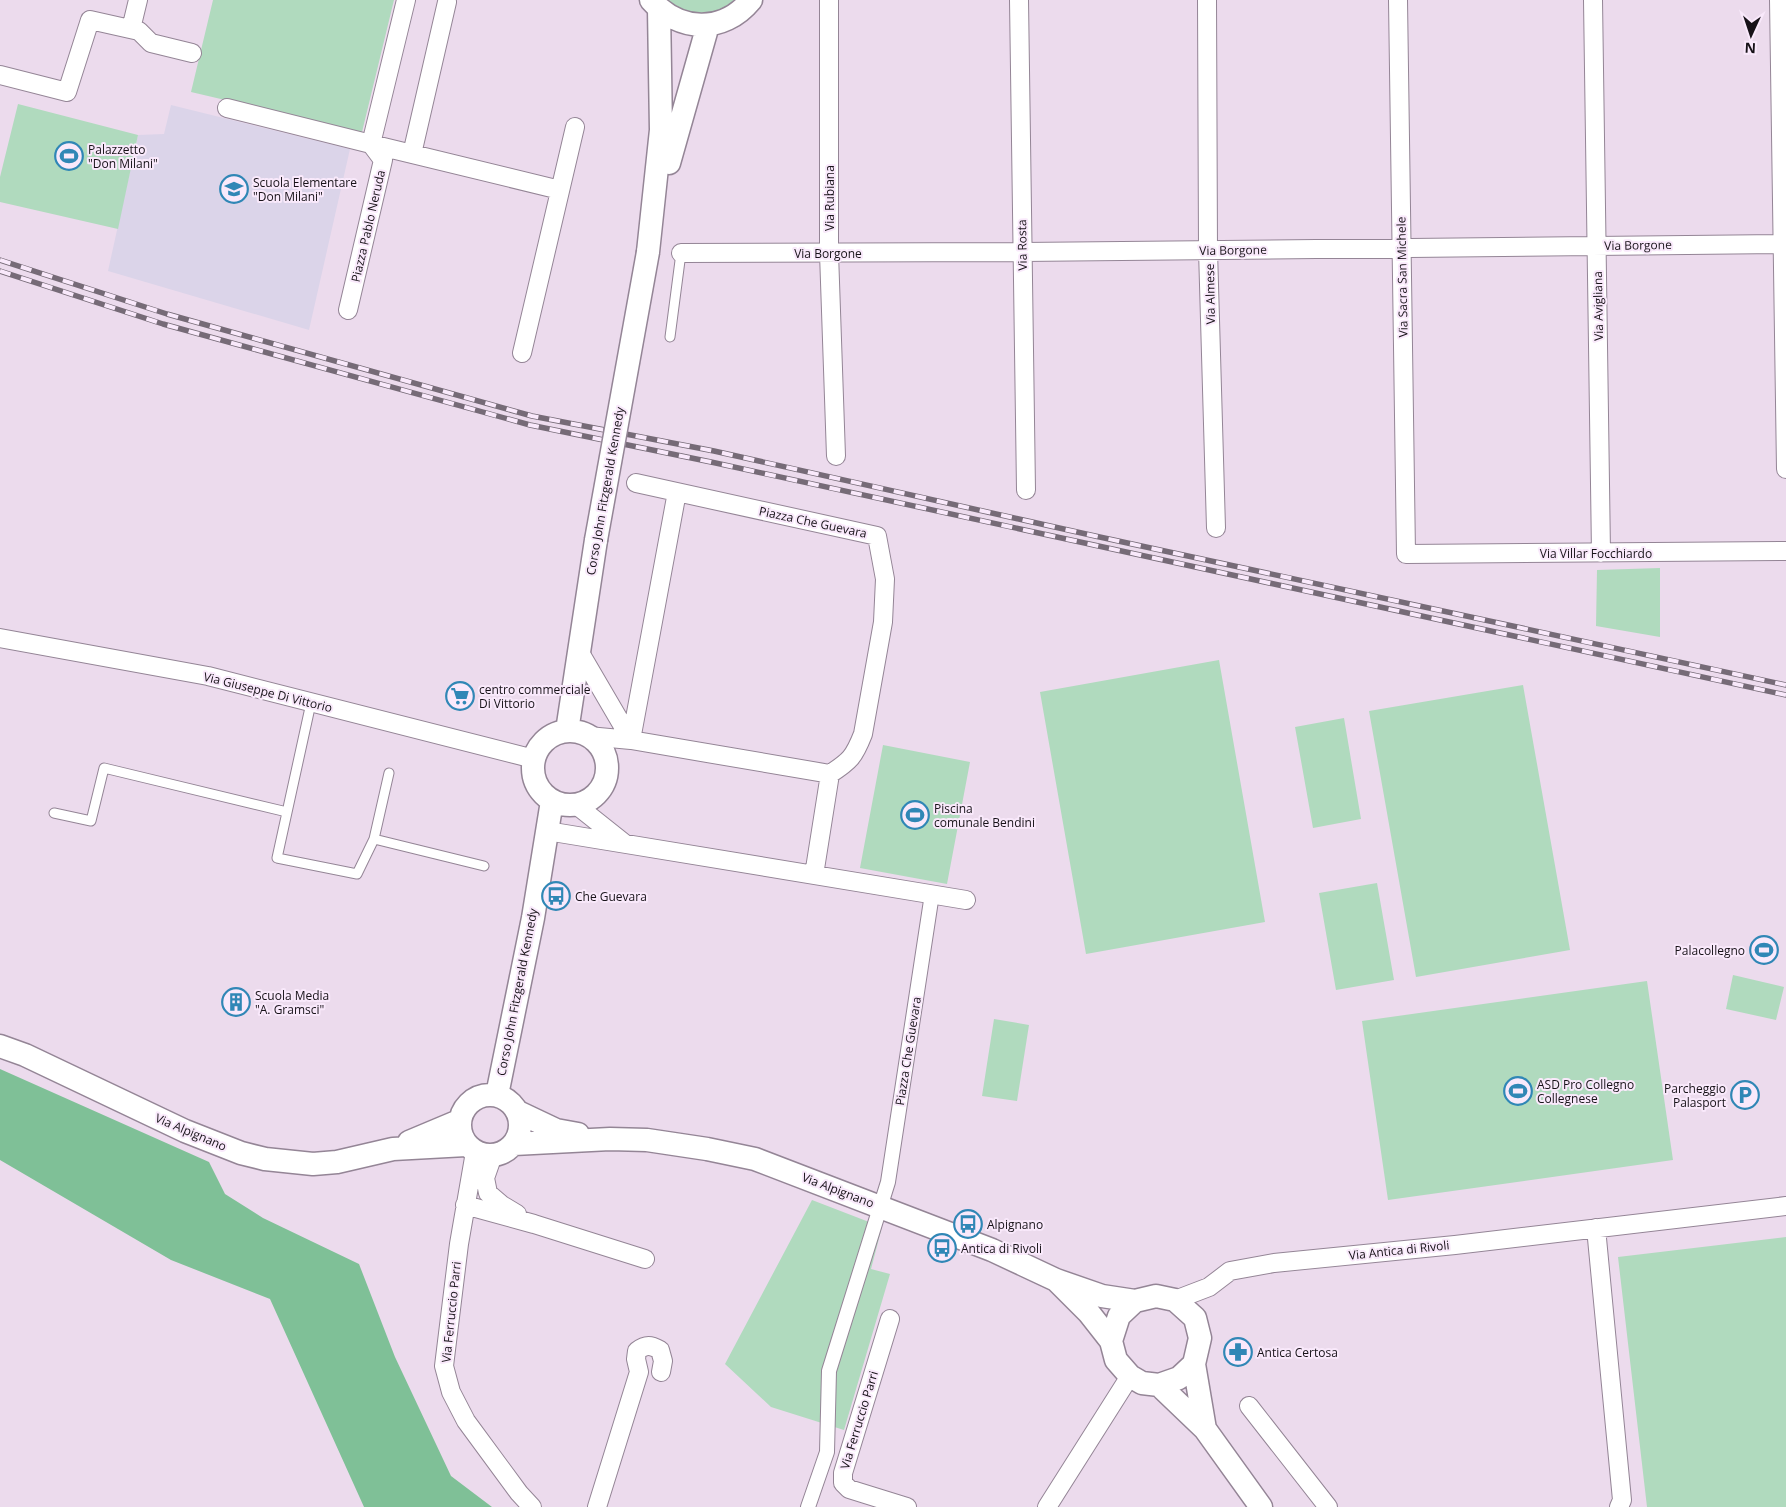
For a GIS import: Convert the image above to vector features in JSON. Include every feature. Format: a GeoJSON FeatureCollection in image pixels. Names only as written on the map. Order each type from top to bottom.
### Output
{"type":"FeatureCollection","features":[{"type":"Feature","properties":{"kind":"street"},"geometry":{"type":"LineString","coordinates":[[131,29],[138,0]]}},
{"type":"Feature","properties":{"kind":"street"},"geometry":{"type":"LineString","coordinates":[[371,144],[406,0]]}},
{"type":"Feature","properties":{"kind":"street","name":"Corso John Fitzgerald Kennedy"},"geometry":{"type":"LineString","coordinates":[[655,4],[680,21],[708,25],[728,19],[746,7],[751,0]]}},
{"type":"Feature","properties":{"kind":"street","name":"Via Rubiana"},"geometry":{"type":"LineString","coordinates":[[829,0],[830,253],[836,456]]}},
{"type":"Feature","properties":{"kind":"street","name":"Via Rosta"},"geometry":{"type":"LineString","coordinates":[[1019,0],[1026,490]]}},
{"type":"Feature","properties":{"kind":"street","name":"Via Almese"},"geometry":{"type":"LineString","coordinates":[[1207,0],[1208,250],[1216,528]]}},
{"type":"Feature","properties":{"kind":"street","name":"Via Sacra San Michele"},"geometry":{"type":"LineString","coordinates":[[1398,0],[1406,554]]}},
{"type":"Feature","properties":{"kind":"street","name":"Via Avigliana"},"geometry":{"type":"LineString","coordinates":[[1594,0],[1601,553]]}},
{"type":"Feature","properties":{"kind":"street"},"geometry":{"type":"LineString","coordinates":[[1779,0],[1786,469]]}},
{"type":"Feature","properties":{"kind":"street"},"geometry":{"type":"LineString","coordinates":[[412,154],[447,2]]}},
{"type":"Feature","properties":{"kind":"street","name":"Corso John Fitzgerald Kennedy"},"geometry":{"type":"LineString","coordinates":[[648,252],[661,130],[655,4]]}},
{"type":"Feature","properties":{"kind":"street"},"geometry":{"type":"LineString","coordinates":[[0,75],[67,92],[90,20],[139,31],[151,43],[192,54]]}},
{"type":"Feature","properties":{"kind":"street","name":"Corso John Fitzgerald Kennedy"},"geometry":{"type":"LineString","coordinates":[[578,734],[579,651],[596,540],[648,252],[678,129],[708,25]]}},
{"type":"Feature","properties":{"kind":"street"},"geometry":{"type":"LineString","coordinates":[[227,108],[560,190]]}},
{"type":"Feature","properties":{"kind":"street"},"geometry":{"type":"LineString","coordinates":[[522,353],[575,127]]}},
{"type":"Feature","properties":{"kind":"street","name":"Piazza Pablo Neruda"},"geometry":{"type":"LineString","coordinates":[[348,310],[383,160],[371,144]]}},
{"type":"Feature","properties":{"kind":"street","name":"Via Borgone"},"geometry":{"type":"LineString","coordinates":[[681,253],[1022,252],[1784,244]]}},
{"type":"Feature","properties":{"kind":"street","name":"Piazza Che Guevara"},"geometry":{"type":"LineString","coordinates":[[636,483],[877,536],[885,579],[884,613],[863,734],[857,750],[849,761],[830,774]]}},
{"type":"Feature","properties":{"kind":"street"},"geometry":{"type":"LineString","coordinates":[[631,740],[678,492]]}},
{"type":"Feature","properties":{"kind":"street","name":"Via Villar Focchiardo"},"geometry":{"type":"LineString","coordinates":[[1406,554],[1786,552]]}},
{"type":"Feature","properties":{"kind":"street","name":"Via Giuseppe Di Vittorio"},"geometry":{"type":"LineString","coordinates":[[0,638],[208,676],[534,759]]}},
{"type":"Feature","properties":{"kind":"street"},"geometry":{"type":"LineString","coordinates":[[579,651],[631,740]]}},
{"type":"Feature","properties":{"kind":"street"},"geometry":{"type":"LineString","coordinates":[[578,734],[601,748],[607,764],[604,783],[596,795],[583,803],[568,805],[552,801],[538,787],[533,770],[534,759],[542,744],[551,736],[578,734],[631,740],[830,774],[814,875]]}},
{"type":"Feature","properties":{"kind":"street","name":"Corso John Fitzgerald Kennedy"},"geometry":{"type":"LineString","coordinates":[[497,1095],[533,918],[552,801]]}},
{"type":"Feature","properties":{"kind":"street"},"geometry":{"type":"LineString","coordinates":[[575,804],[625,844]]}},
{"type":"Feature","properties":{"kind":"street"},"geometry":{"type":"LineString","coordinates":[[547,831],[966,900]]}},
{"type":"Feature","properties":{"kind":"street","name":"Piazza Che Guevara"},"geometry":{"type":"LineString","coordinates":[[808,1507],[827,1452],[829,1371],[888,1182],[932,894]]}},
{"type":"Feature","properties":{"kind":"street","name":"Via Alpignano"},"geometry":{"type":"LineString","coordinates":[[0,1046],[25,1055],[185,1131],[240,1153],[265,1159],[313,1164],[337,1162],[393,1149],[459,1121]]}},
{"type":"Feature","properties":{"kind":"street"},"geometry":{"type":"LineString","coordinates":[[478,1151],[506,1151],[514,1144],[521,1127],[518,1112],[511,1102],[497,1095],[484,1094],[472,1099],[462,1110],[459,1121],[461,1136],[478,1151],[488,1193],[502,1205],[534,1224]]}},
{"type":"Feature","properties":{"kind":"street","name":"Via Alpignano"},"geometry":{"type":"LineString","coordinates":[[518,1112],[556,1130],[610,1139]]}},
{"type":"Feature","properties":{"kind":"street","name":"Via Alpignano"},"geometry":{"type":"LineString","coordinates":[[514,1144],[610,1139],[656,1141],[755,1159],[992,1250],[1056,1280]]}},
{"type":"Feature","properties":{"kind":"street","name":"Via Alpignano"},"geometry":{"type":"LineString","coordinates":[[393,1149],[478,1151]]}},
{"type":"Feature","properties":{"kind":"street","name":"Via Ferruccio Parri"},"geometry":{"type":"LineString","coordinates":[[478,1151],[458,1244],[444,1366],[451,1392],[466,1421],[519,1493],[532,1507]]}},
{"type":"Feature","properties":{"kind":"street"},"geometry":{"type":"LineString","coordinates":[[465,1205],[534,1224],[645,1259]]}},
{"type":"Feature","properties":{"kind":"street","name":"Via Antica di Rivoli"},"geometry":{"type":"LineString","coordinates":[[1209,1288],[1230,1271],[1274,1263],[1786,1206]]}},
{"type":"Feature","properties":{"kind":"street"},"geometry":{"type":"LineString","coordinates":[[1596,1228],[1622,1500],[1619,1507]]}},
{"type":"Feature","properties":{"kind":"street"},"geometry":{"type":"LineString","coordinates":[[1056,1280],[1102,1296],[1135,1301],[1156,1296],[1175,1300],[1195,1318],[1200,1338],[1194,1364],[1206,1429]]}},
{"type":"Feature","properties":{"kind":"street"},"geometry":{"type":"LineString","coordinates":[[1056,1280],[1089,1313],[1111,1341],[1116,1360],[1130,1376],[1142,1382],[1160,1385],[1179,1378],[1194,1364]]}},
{"type":"Feature","properties":{"kind":"street"},"geometry":{"type":"LineString","coordinates":[[1175,1300],[1209,1288]]}},
{"type":"Feature","properties":{"kind":"street"},"geometry":{"type":"LineString","coordinates":[[1195,1318],[1209,1288]]}},
{"type":"Feature","properties":{"kind":"street"},"geometry":{"type":"LineString","coordinates":[[1111,1341],[1119,1316],[1135,1301]]}},
{"type":"Feature","properties":{"kind":"street","name":"Via Ferruccio Parri"},"geometry":{"type":"LineString","coordinates":[[890,1320],[843,1473],[844,1483],[849,1489],[907,1507]]}},
{"type":"Feature","properties":{"kind":"street"},"geometry":{"type":"LineString","coordinates":[[597,1507],[639,1372],[636,1359],[637,1351],[643,1346],[652,1345],[660,1350],[664,1361],[661,1372]]}},
{"type":"Feature","properties":{"kind":"street"},"geometry":{"type":"LineString","coordinates":[[1047,1507],[1130,1376]]}},
{"type":"Feature","properties":{"kind":"street"},"geometry":{"type":"LineString","coordinates":[[1160,1385],[1206,1429],[1261,1507]]}},
{"type":"Feature","properties":{"kind":"street"},"geometry":{"type":"LineString","coordinates":[[1250,1406],[1328,1507]]}},
{"type":"Feature","properties":{"kind":"lane"},"geometry":{"type":"LineString","coordinates":[[670,337],[681,253]]}},
{"type":"Feature","properties":{"kind":"lane"},"geometry":{"type":"LineString","coordinates":[[311,703],[278,858],[357,874],[374,839],[389,773]]}},
{"type":"Feature","properties":{"kind":"lane"},"geometry":{"type":"LineString","coordinates":[[54,813],[91,821],[104,768],[287,812]]}},
{"type":"Feature","properties":{"kind":"lane"},"geometry":{"type":"LineString","coordinates":[[374,839],[484,866]]}},
{"type":"Feature","properties":{"kind":"shaded area","name":"Scuola Elementare \"Don Milani\""},"geometry":{"type":"Polygon","coordinates":[[[171,105],[350,149],[309,330],[108,271],[138,135],[164,134],[171,105]]]}},
{"type":"Feature","properties":{"kind":"green space"},"geometry":{"type":"Polygon","coordinates":[[[213,0],[394,0],[362,132],[191,92],[213,0]]]}},
{"type":"Feature","properties":{"kind":"green space"},"geometry":{"type":"Polygon","coordinates":[[[665,0],[734,0],[716,11],[695,14],[682,11],[665,0]]]}},
{"type":"Feature","properties":{"kind":"green space","name":"Palazzetto \"Don Milani\""},"geometry":{"type":"Polygon","coordinates":[[[18,104],[138,135],[118,229],[0,202],[0,177],[18,104]]]}},
{"type":"Feature","properties":{"kind":"green space"},"geometry":{"type":"Polygon","coordinates":[[[1660,568],[1660,637],[1596,626],[1597,570],[1660,568]]]}},
{"type":"Feature","properties":{"kind":"green space"},"geometry":{"type":"Polygon","coordinates":[[[1219,660],[1265,922],[1086,954],[1040,692],[1219,660]]]}},
{"type":"Feature","properties":{"kind":"green space"},"geometry":{"type":"Polygon","coordinates":[[[1523,685],[1570,950],[1416,977],[1369,711],[1523,685]]]}},
{"type":"Feature","properties":{"kind":"green space"},"geometry":{"type":"Polygon","coordinates":[[[1344,718],[1361,819],[1313,828],[1295,727],[1344,718]]]}},
{"type":"Feature","properties":{"kind":"green space","name":"Piscina comunale Bendini"},"geometry":{"type":"Polygon","coordinates":[[[883,745],[970,762],[947,884],[860,868],[883,745]]]}},
{"type":"Feature","properties":{"kind":"green space"},"geometry":{"type":"Polygon","coordinates":[[[1377,883],[1394,980],[1336,990],[1319,893],[1377,883]]]}},
{"type":"Feature","properties":{"kind":"green space"},"geometry":{"type":"Polygon","coordinates":[[[1733,975],[1784,987],[1776,1020],[1726,1009],[1733,975]]]}},
{"type":"Feature","properties":{"kind":"green space","name":"ASD Pro Collegno Collegnese"},"geometry":{"type":"Polygon","coordinates":[[[1647,981],[1673,1160],[1388,1200],[1362,1021],[1647,981]]]}},
{"type":"Feature","properties":{"kind":"green space"},"geometry":{"type":"Polygon","coordinates":[[[994,1019],[1029,1025],[1017,1101],[982,1096],[994,1019]]]}},
{"type":"Feature","properties":{"kind":"green space"},"geometry":{"type":"Polygon","coordinates":[[[0,1069],[209,1162],[225,1194],[263,1218],[359,1264],[395,1357],[451,1476],[492,1507],[364,1507],[270,1299],[171,1260],[0,1160],[0,1069]]]}},
{"type":"Feature","properties":{"kind":"green space"},"geometry":{"type":"Polygon","coordinates":[[[812,1200],[882,1227],[871,1269],[890,1274],[844,1430],[771,1407],[725,1364],[812,1200]]]}},
{"type":"Feature","properties":{"kind":"green space"},"geometry":{"type":"Polygon","coordinates":[[[1786,1237],[1786,1507],[1647,1507],[1618,1257],[1786,1237]]]}},
{"type":"Feature","properties":{"kind":"railway"},"geometry":{"type":"LineString","coordinates":[[0,260],[167,314],[532,416],[714,451],[1095,536],[1786,685]]}},
{"type":"Feature","properties":{"kind":"railway"},"geometry":{"type":"LineString","coordinates":[[0,271],[163,324],[530,425],[711,462],[1786,695]]}},
{"type":"Feature","properties":{"kind":"place","name":"Palazzetto \"Don Milani\""},"geometry":{"type":"Point","coordinates":[69,156]}},
{"type":"Feature","properties":{"kind":"place","name":"Scuola Elementare \"Don Milani\""},"geometry":{"type":"Point","coordinates":[234,189]}},
{"type":"Feature","properties":{"kind":"place","name":"centro commerciale Di Vittorio"},"geometry":{"type":"Point","coordinates":[460,696]}},
{"type":"Feature","properties":{"kind":"place","name":"Piscina comunale Bendini"},"geometry":{"type":"Point","coordinates":[915,815]}},
{"type":"Feature","properties":{"kind":"place","name":"Che Guevara"},"geometry":{"type":"Point","coordinates":[556,896]}},
{"type":"Feature","properties":{"kind":"place","name":"Palacollegno"},"geometry":{"type":"Point","coordinates":[1764,950]}},
{"type":"Feature","properties":{"kind":"place","name":"Scuola Media \"A. Gramsci\""},"geometry":{"type":"Point","coordinates":[236,1002]}},
{"type":"Feature","properties":{"kind":"place","name":"ASD Pro Collegno Collegnese"},"geometry":{"type":"Point","coordinates":[1518,1091]}},
{"type":"Feature","properties":{"kind":"place","name":"Parcheggio Palasport"},"geometry":{"type":"Point","coordinates":[1745,1095]}},
{"type":"Feature","properties":{"kind":"place","name":"Alpignano"},"geometry":{"type":"Point","coordinates":[968,1224]}},
{"type":"Feature","properties":{"kind":"place","name":"Antica di Rivoli"},"geometry":{"type":"Point","coordinates":[942,1248]}},
{"type":"Feature","properties":{"kind":"place","name":"Antica Certosa"},"geometry":{"type":"Point","coordinates":[1238,1352]}}]}
